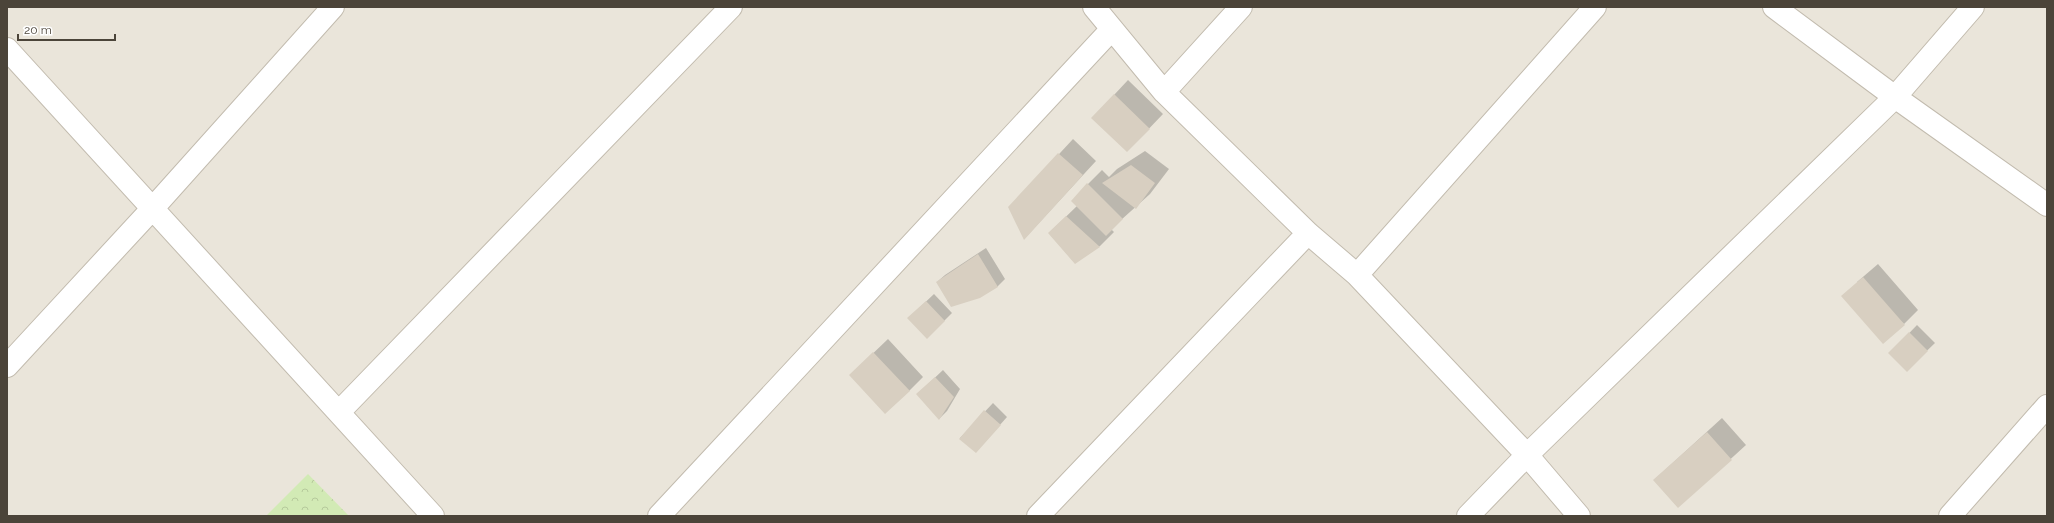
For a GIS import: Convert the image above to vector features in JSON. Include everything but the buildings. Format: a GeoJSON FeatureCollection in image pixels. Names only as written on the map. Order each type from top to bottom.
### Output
{"type":"FeatureCollection","features":[{"type":"Feature","properties":{"kind":"street"},"geometry":{"type":"LineString","coordinates":[[7,366],[153,208],[333,7]]}},
{"type":"Feature","properties":{"kind":"street"},"geometry":{"type":"LineString","coordinates":[[339,412],[731,7]]}},
{"type":"Feature","properties":{"kind":"street"},"geometry":{"type":"LineString","coordinates":[[1094,7],[1111,30],[1164,92],[1308,233],[1357,275],[1527,455],[1579,516]]}},
{"type":"Feature","properties":{"kind":"street"},"geometry":{"type":"LineString","coordinates":[[1164,92],[1241,7]]}},
{"type":"Feature","properties":{"kind":"street"},"geometry":{"type":"LineString","coordinates":[[1357,275],[1595,7]]}},
{"type":"Feature","properties":{"kind":"street"},"geometry":{"type":"LineString","coordinates":[[1774,7],[1895,97],[2047,205]]}},
{"type":"Feature","properties":{"kind":"street"},"geometry":{"type":"LineString","coordinates":[[1468,516],[1527,455],[1895,97],[1973,7]]}},
{"type":"Feature","properties":{"kind":"street"},"geometry":{"type":"LineString","coordinates":[[659,516],[1111,30]]}},
{"type":"Feature","properties":{"kind":"street"},"geometry":{"type":"LineString","coordinates":[[7,49],[433,516]]}},
{"type":"Feature","properties":{"kind":"street"},"geometry":{"type":"LineString","coordinates":[[1038,516],[1308,233]]}},
{"type":"Feature","properties":{"kind":"street"},"geometry":{"type":"LineString","coordinates":[[1950,516],[2047,406]]}},
{"type":"Feature","properties":{"kind":"shaded area"},"geometry":{"type":"Polygon","coordinates":[[[7,7],[2047,7],[2047,516],[7,516],[7,7]]]}},
{"type":"Feature","properties":{"kind":"green space"},"geometry":{"type":"Polygon","coordinates":[[[308,474],[349,516],[266,516],[308,474]]]}}]}
